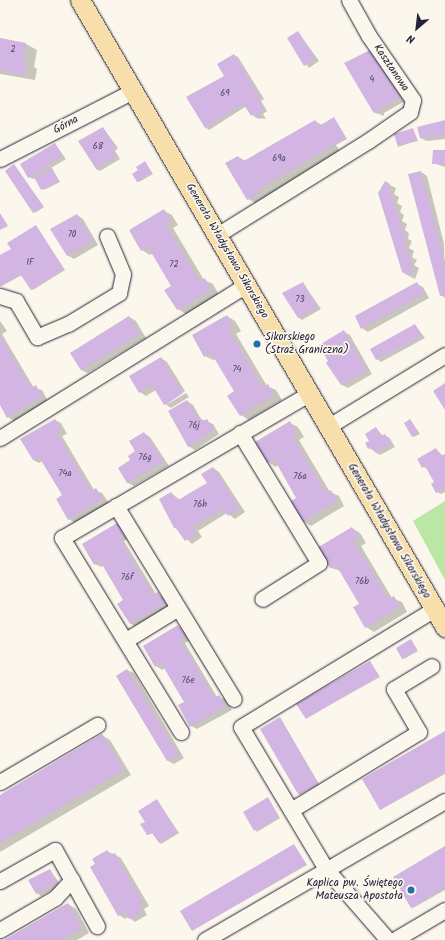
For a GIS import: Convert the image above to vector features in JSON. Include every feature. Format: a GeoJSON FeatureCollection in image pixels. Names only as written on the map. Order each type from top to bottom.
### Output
{"type":"FeatureCollection","features":[{"type":"Feature","properties":{"kind":"main road","name":"Generała Władysława Sikorskiego"},"geometry":{"type":"LineString","coordinates":[[80,0],[445,627]]}},
{"type":"Feature","properties":{"kind":"street","name":"Kasztanowa"},"geometry":{"type":"LineString","coordinates":[[217,235],[368,142],[410,112],[413,100],[369,36],[349,0]]}},
{"type":"Feature","properties":{"kind":"street","name":"Górna"},"geometry":{"type":"LineString","coordinates":[[0,159],[133,91]]}},
{"type":"Feature","properties":{"kind":"street"},"geometry":{"type":"LineString","coordinates":[[0,296],[16,301],[37,337],[68,324],[119,293],[123,274],[107,236]]}},
{"type":"Feature","properties":{"kind":"street"},"geometry":{"type":"LineString","coordinates":[[0,438],[246,285]]}},
{"type":"Feature","properties":{"kind":"street"},"geometry":{"type":"LineString","coordinates":[[329,426],[445,355]]}},
{"type":"Feature","properties":{"kind":"street"},"geometry":{"type":"LineString","coordinates":[[180,732],[126,640],[62,538],[310,393]]}},
{"type":"Feature","properties":{"kind":"street"},"geometry":{"type":"LineString","coordinates":[[240,433],[319,563],[262,599]]}},
{"type":"Feature","properties":{"kind":"street"},"geometry":{"type":"LineString","coordinates":[[116,506],[234,699]]}},
{"type":"Feature","properties":{"kind":"street"},"geometry":{"type":"LineString","coordinates":[[126,640],[178,608]]}},
{"type":"Feature","properties":{"kind":"street"},"geometry":{"type":"LineString","coordinates":[[388,940],[326,869],[241,727],[434,609]]}},
{"type":"Feature","properties":{"kind":"street"},"geometry":{"type":"LineString","coordinates":[[291,810],[419,732],[394,689],[432,666]]}},
{"type":"Feature","properties":{"kind":"street"},"geometry":{"type":"LineString","coordinates":[[0,782],[97,725]]}},
{"type":"Feature","properties":{"kind":"street"},"geometry":{"type":"LineString","coordinates":[[205,940],[227,934],[326,869],[445,801]]}},
{"type":"Feature","properties":{"kind":"street"},"geometry":{"type":"LineString","coordinates":[[0,882],[55,850],[97,926]]}},
{"type":"Feature","properties":{"kind":"street"},"geometry":{"type":"LineString","coordinates":[[0,930],[55,898],[72,880]]}},
{"type":"Feature","properties":{"kind":"street"},"geometry":{"type":"LineString","coordinates":[[394,940],[445,910]]}},
{"type":"Feature","properties":{"kind":"green space"},"geometry":{"type":"Polygon","coordinates":[[[445,501],[445,580],[413,521],[445,501]]]}},
{"type":"Feature","properties":{"kind":"building"},"geometry":{"type":"Polygon","coordinates":[[[298,31],[316,59],[304,66],[287,38],[298,31]]]}},
{"type":"Feature","properties":{"kind":"building"},"geometry":{"type":"Polygon","coordinates":[[[0,38],[26,43],[23,61],[27,61],[24,75],[0,70],[0,38]]]}},
{"type":"Feature","properties":{"kind":"building"},"geometry":{"type":"Polygon","coordinates":[[[372,49],[400,97],[378,110],[378,114],[373,112],[344,63],[372,49]]]}},
{"type":"Feature","properties":{"kind":"building"},"geometry":{"type":"Polygon","coordinates":[[[234,54],[260,97],[258,99],[264,109],[259,111],[262,117],[259,119],[255,114],[251,116],[245,106],[241,105],[205,128],[186,97],[224,76],[217,64],[234,54]]]}},
{"type":"Feature","properties":{"kind":"building"},"geometry":{"type":"Polygon","coordinates":[[[334,117],[346,138],[258,190],[260,193],[247,200],[225,163],[238,156],[242,162],[315,120],[319,126],[334,117]]]}},
{"type":"Feature","properties":{"kind":"building"},"geometry":{"type":"Polygon","coordinates":[[[445,120],[445,135],[420,138],[417,127],[445,120]]]}},
{"type":"Feature","properties":{"kind":"building"},"geometry":{"type":"Polygon","coordinates":[[[103,127],[115,146],[112,148],[117,156],[96,169],[78,141],[103,127]]]}},
{"type":"Feature","properties":{"kind":"building"},"geometry":{"type":"Polygon","coordinates":[[[413,128],[417,140],[398,147],[394,134],[413,128]]]}},
{"type":"Feature","properties":{"kind":"building"},"geometry":{"type":"Polygon","coordinates":[[[55,143],[63,156],[28,178],[20,164],[55,143]]]}},
{"type":"Feature","properties":{"kind":"building"},"geometry":{"type":"Polygon","coordinates":[[[433,150],[445,150],[445,164],[432,164],[433,150]]]}},
{"type":"Feature","properties":{"kind":"building"},"geometry":{"type":"Polygon","coordinates":[[[145,161],[152,173],[137,182],[132,174],[138,170],[136,167],[145,161]]]}},
{"type":"Feature","properties":{"kind":"building"},"geometry":{"type":"Polygon","coordinates":[[[14,164],[43,206],[33,213],[5,171],[14,164]]]}},
{"type":"Feature","properties":{"kind":"building"},"geometry":{"type":"Polygon","coordinates":[[[52,168],[59,181],[41,190],[34,177],[52,168]]]}},
{"type":"Feature","properties":{"kind":"building"},"geometry":{"type":"Polygon","coordinates":[[[421,171],[445,261],[445,295],[440,296],[408,174],[421,171]]]}},
{"type":"Feature","properties":{"kind":"building"},"geometry":{"type":"Polygon","coordinates":[[[385,181],[390,184],[388,190],[393,193],[391,199],[396,202],[394,208],[399,211],[396,217],[401,219],[399,226],[404,228],[402,235],[407,237],[403,244],[408,246],[407,253],[412,256],[409,261],[414,264],[409,276],[402,272],[378,193],[385,181]]]}},
{"type":"Feature","properties":{"kind":"building"},"geometry":{"type":"Polygon","coordinates":[[[164,209],[171,221],[166,224],[200,282],[205,278],[212,290],[177,310],[164,290],[171,286],[148,247],[141,251],[129,230],[164,209]]]}},
{"type":"Feature","properties":{"kind":"building"},"geometry":{"type":"Polygon","coordinates":[[[0,214],[7,225],[0,229],[0,214]]]}},
{"type":"Feature","properties":{"kind":"building"},"geometry":{"type":"Polygon","coordinates":[[[77,214],[93,241],[67,256],[50,229],[77,214]]]}},
{"type":"Feature","properties":{"kind":"building"},"geometry":{"type":"Polygon","coordinates":[[[36,225],[64,269],[31,290],[20,274],[0,287],[0,255],[11,249],[7,243],[36,225]]]}},
{"type":"Feature","properties":{"kind":"building"},"geometry":{"type":"Polygon","coordinates":[[[303,282],[317,307],[298,318],[282,293],[303,282]]]}},
{"type":"Feature","properties":{"kind":"building"},"geometry":{"type":"Polygon","coordinates":[[[417,282],[424,294],[361,329],[355,316],[417,282]]]}},
{"type":"Feature","properties":{"kind":"building"},"geometry":{"type":"Polygon","coordinates":[[[227,315],[233,327],[228,329],[263,387],[268,384],[274,395],[240,416],[227,396],[234,391],[211,353],[204,357],[192,335],[227,315]]]}},
{"type":"Feature","properties":{"kind":"building"},"geometry":{"type":"Polygon","coordinates":[[[129,316],[140,334],[81,370],[70,353],[129,316]]]}},
{"type":"Feature","properties":{"kind":"building"},"geometry":{"type":"Polygon","coordinates":[[[415,324],[422,336],[376,360],[370,349],[415,324]]]}},
{"type":"Feature","properties":{"kind":"building"},"geometry":{"type":"Polygon","coordinates":[[[344,330],[367,371],[341,385],[326,363],[328,361],[319,345],[344,330]]]}},
{"type":"Feature","properties":{"kind":"building"},"geometry":{"type":"Polygon","coordinates":[[[0,336],[31,388],[36,385],[42,397],[7,418],[0,405],[0,336]]]}},
{"type":"Feature","properties":{"kind":"building"},"geometry":{"type":"Polygon","coordinates":[[[161,357],[183,393],[164,405],[152,385],[139,393],[129,376],[161,357]]]}},
{"type":"Feature","properties":{"kind":"building"},"geometry":{"type":"Polygon","coordinates":[[[445,383],[445,410],[433,391],[445,383]]]}},
{"type":"Feature","properties":{"kind":"building"},"geometry":{"type":"Polygon","coordinates":[[[187,400],[198,418],[200,417],[203,421],[207,419],[214,430],[188,447],[168,411],[187,400]]]}},
{"type":"Feature","properties":{"kind":"building"},"geometry":{"type":"Polygon","coordinates":[[[55,419],[62,430],[57,433],[91,491],[96,488],[103,499],[68,520],[56,499],[62,495],[39,457],[33,460],[20,439],[55,419]]]}},
{"type":"Feature","properties":{"kind":"building"},"geometry":{"type":"Polygon","coordinates":[[[410,419],[419,433],[412,437],[404,423],[410,419]]]}},
{"type":"Feature","properties":{"kind":"building"},"geometry":{"type":"Polygon","coordinates":[[[290,421],[296,433],[292,436],[326,493],[331,490],[337,501],[302,522],[290,502],[296,498],[274,459],[267,463],[255,442],[290,421]]]}},
{"type":"Feature","properties":{"kind":"building"},"geometry":{"type":"Polygon","coordinates":[[[376,427],[381,436],[385,434],[391,444],[376,453],[372,447],[368,449],[365,443],[369,441],[365,434],[376,427]]]}},
{"type":"Feature","properties":{"kind":"building"},"geometry":{"type":"Polygon","coordinates":[[[144,432],[163,462],[127,483],[118,468],[130,460],[128,456],[135,451],[129,441],[144,432]]]}},
{"type":"Feature","properties":{"kind":"building"},"geometry":{"type":"Polygon","coordinates":[[[436,448],[441,456],[445,454],[445,488],[436,493],[431,484],[434,482],[425,466],[422,468],[417,459],[436,448]]]}},
{"type":"Feature","properties":{"kind":"building"},"geometry":{"type":"Polygon","coordinates":[[[213,467],[239,509],[228,516],[223,509],[193,527],[197,534],[185,541],[176,528],[174,528],[159,499],[171,492],[177,501],[207,483],[201,474],[213,467]]]}},
{"type":"Feature","properties":{"kind":"building"},"geometry":{"type":"Polygon","coordinates":[[[117,523],[124,534],[119,537],[153,595],[158,592],[165,603],[130,624],[117,604],[123,600],[100,561],[94,565],[82,544],[117,523]]]}},
{"type":"Feature","properties":{"kind":"building"},"geometry":{"type":"Polygon","coordinates":[[[352,527],[359,538],[354,541],[388,599],[394,596],[400,607],[365,628],[353,607],[359,604],[336,565],[330,568],[317,548],[352,527]]]}},
{"type":"Feature","properties":{"kind":"building"},"geometry":{"type":"Polygon","coordinates":[[[178,625],[185,637],[180,640],[214,698],[219,695],[226,706],[190,727],[178,705],[184,702],[161,663],[155,667],[143,646],[178,625]]]}},
{"type":"Feature","properties":{"kind":"building"},"geometry":{"type":"Polygon","coordinates":[[[411,639],[417,650],[402,659],[396,648],[411,639]]]}},
{"type":"Feature","properties":{"kind":"building"},"geometry":{"type":"Polygon","coordinates":[[[370,661],[379,676],[306,719],[296,704],[370,661]]]}},
{"type":"Feature","properties":{"kind":"building"},"geometry":{"type":"Polygon","coordinates":[[[127,669],[179,755],[167,761],[116,676],[127,669]]]}},
{"type":"Feature","properties":{"kind":"building"},"geometry":{"type":"Polygon","coordinates":[[[280,717],[318,783],[298,794],[260,729],[280,717]]]}},
{"type":"Feature","properties":{"kind":"building"},"geometry":{"type":"Polygon","coordinates":[[[445,731],[445,772],[380,810],[362,779],[445,731]]]}},
{"type":"Feature","properties":{"kind":"building"},"geometry":{"type":"Polygon","coordinates":[[[102,734],[124,770],[0,843],[0,795],[102,734]]]}},
{"type":"Feature","properties":{"kind":"building"},"geometry":{"type":"Polygon","coordinates":[[[268,797],[279,817],[254,831],[243,812],[268,797]]]}},
{"type":"Feature","properties":{"kind":"building"},"geometry":{"type":"Polygon","coordinates":[[[157,799],[177,832],[159,843],[152,833],[147,835],[140,824],[145,822],[138,811],[157,799]]]}},
{"type":"Feature","properties":{"kind":"building"},"geometry":{"type":"Polygon","coordinates":[[[294,844],[306,864],[192,931],[180,911],[294,844]]]}},
{"type":"Feature","properties":{"kind":"building"},"geometry":{"type":"Polygon","coordinates":[[[445,846],[445,888],[411,908],[393,877],[445,846]]]}},
{"type":"Feature","properties":{"kind":"building"},"geometry":{"type":"Polygon","coordinates":[[[107,850],[110,855],[115,853],[143,902],[138,905],[142,912],[129,919],[125,912],[118,916],[90,867],[95,864],[92,859],[107,850]]]}},
{"type":"Feature","properties":{"kind":"building"},"geometry":{"type":"Polygon","coordinates":[[[50,869],[57,883],[36,894],[28,880],[50,869]]]}},
{"type":"Feature","properties":{"kind":"building"},"geometry":{"type":"Polygon","coordinates":[[[68,903],[82,928],[61,940],[4,940],[68,903]]]}},
{"type":"Feature","properties":{"kind":"place","name":"Sikorskiego (Straż Graniczna)"},"geometry":{"type":"Point","coordinates":[257,344]}},
{"type":"Feature","properties":{"kind":"place","name":"Kaplica pw. Świętego Mateusza Apostoła"},"geometry":{"type":"Point","coordinates":[411,890]}}]}
